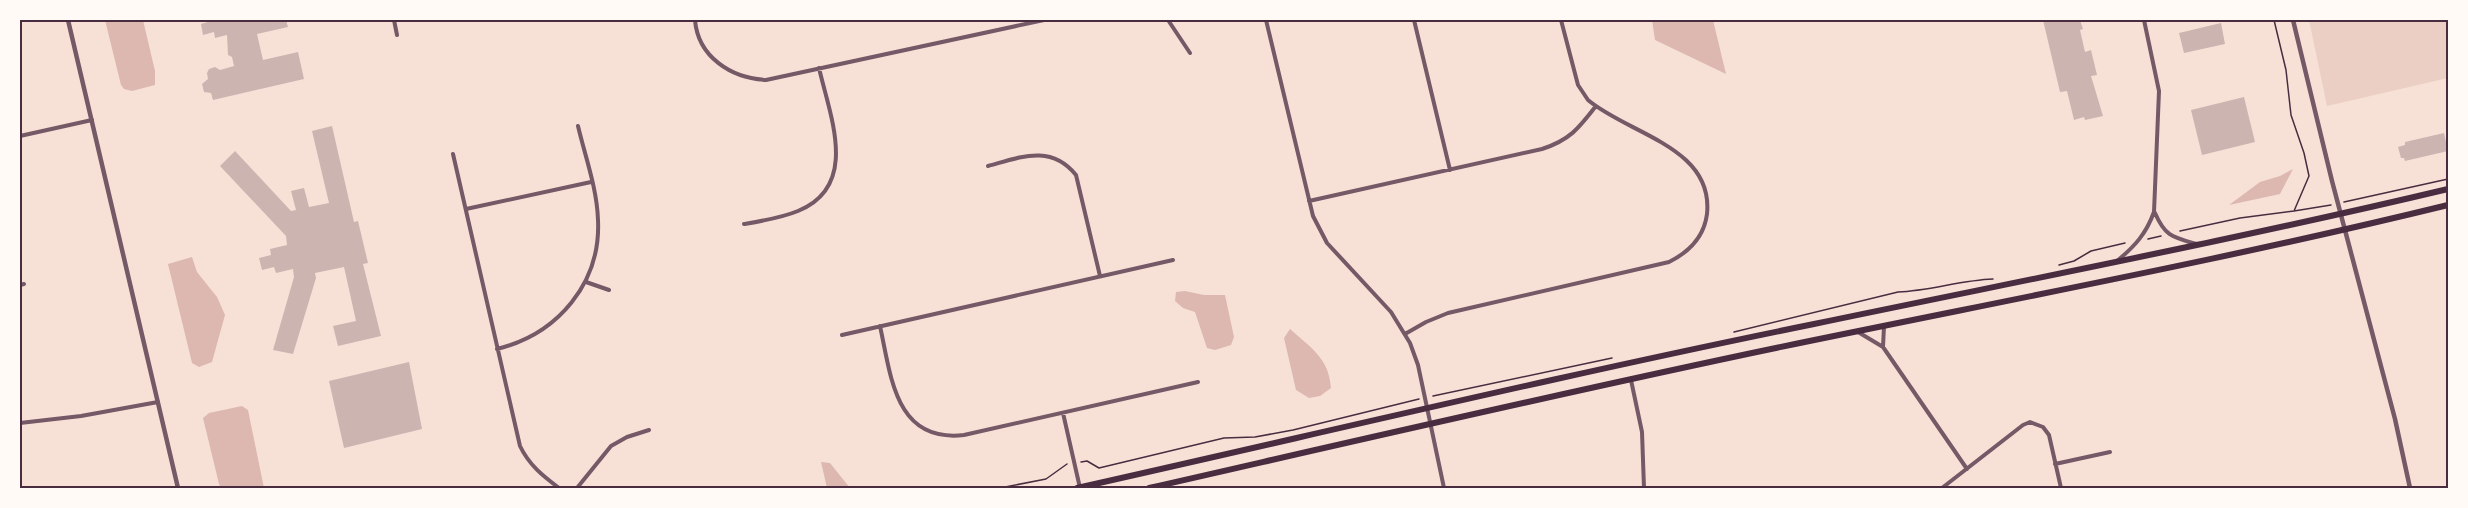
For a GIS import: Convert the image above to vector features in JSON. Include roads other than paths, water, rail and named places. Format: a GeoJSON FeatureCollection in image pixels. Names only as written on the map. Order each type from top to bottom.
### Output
{"type":"FeatureCollection","features":[{"type":"Feature","properties":{"kind":"main road"},"geometry":{"type":"LineString","coordinates":[[1079,488],[1427,408],[1813,324],[2341,214],[2448,189]]}},
{"type":"Feature","properties":{"kind":"main road"},"geometry":{"type":"LineString","coordinates":[[1149,489],[1429,419],[1631,380],[2345,230],[2448,205]]}},
{"type":"Feature","properties":{"kind":"street"},"geometry":{"type":"LineString","coordinates":[[68,20],[178,489]]}},
{"type":"Feature","properties":{"kind":"street"},"geometry":{"type":"LineString","coordinates":[[394,20],[397,35]]}},
{"type":"Feature","properties":{"kind":"street"},"geometry":{"type":"LineString","coordinates":[[695,20],[699,36],[711,57],[723,68],[738,76],[766,80],[1044,20]]}},
{"type":"Feature","properties":{"kind":"street"},"geometry":{"type":"LineString","coordinates":[[1168,20],[1190,53]]}},
{"type":"Feature","properties":{"kind":"street"},"geometry":{"type":"LineString","coordinates":[[1266,20],[1318,230],[1327,243],[1391,312],[1415,354],[1444,489]]}},
{"type":"Feature","properties":{"kind":"street"},"geometry":{"type":"LineString","coordinates":[[1414,20],[1450,170]]}},
{"type":"Feature","properties":{"kind":"street"},"geometry":{"type":"LineString","coordinates":[[1405,334],[1448,313],[1669,262],[1691,248],[1704,228],[1707,208],[1705,189],[1692,165],[1671,149],[1588,100],[1578,85],[1561,20]]}},
{"type":"Feature","properties":{"kind":"street"},"geometry":{"type":"LineString","coordinates":[[2116,262],[2140,240],[2149,227],[2154,212],[2159,91],[2144,20]]}},
{"type":"Feature","properties":{"kind":"street"},"geometry":{"type":"LineString","coordinates":[[2293,20],[2395,419],[2409,489]]}},
{"type":"Feature","properties":{"kind":"street"},"geometry":{"type":"LineString","coordinates":[[744,224],[781,217],[809,206],[823,194],[832,180],[836,165],[837,145],[819,68]]}},
{"type":"Feature","properties":{"kind":"street"},"geometry":{"type":"LineString","coordinates":[[1309,201],[1555,145],[1578,129],[1596,106]]}},
{"type":"Feature","properties":{"kind":"street"},"geometry":{"type":"LineString","coordinates":[[20,136],[92,120]]}},
{"type":"Feature","properties":{"kind":"street"},"geometry":{"type":"LineString","coordinates":[[497,349],[523,342],[544,330],[568,307],[586,282],[595,258],[598,218],[578,126]]}},
{"type":"Feature","properties":{"kind":"street"},"geometry":{"type":"LineString","coordinates":[[453,154],[516,434],[523,452],[536,470],[559,489]]}},
{"type":"Feature","properties":{"kind":"street"},"geometry":{"type":"LineString","coordinates":[[988,166],[1040,155],[1052,157],[1070,167],[1076,175],[1100,276]]}},
{"type":"Feature","properties":{"kind":"street"},"geometry":{"type":"LineString","coordinates":[[466,209],[591,182]]}},
{"type":"Feature","properties":{"kind":"street"},"geometry":{"type":"LineString","coordinates":[[2154,212],[2160,225],[2168,234],[2196,244]]}},
{"type":"Feature","properties":{"kind":"street"},"geometry":{"type":"LineString","coordinates":[[842,335],[1173,260]]}},
{"type":"Feature","properties":{"kind":"street"},"geometry":{"type":"LineString","coordinates":[[586,282],[609,290]]}},
{"type":"Feature","properties":{"kind":"street"},"geometry":{"type":"LineString","coordinates":[[880,326],[897,399],[908,416],[927,430],[952,436],[1198,382]]}},
{"type":"Feature","properties":{"kind":"street"},"geometry":{"type":"LineString","coordinates":[[1883,348],[1884,326]]}},
{"type":"Feature","properties":{"kind":"street"},"geometry":{"type":"LineString","coordinates":[[1857,332],[1883,348],[1967,468]]}},
{"type":"Feature","properties":{"kind":"street"},"geometry":{"type":"LineString","coordinates":[[1631,380],[1642,432],[1644,489]]}},
{"type":"Feature","properties":{"kind":"street"},"geometry":{"type":"LineString","coordinates":[[20,423],[81,416],[158,402]]}},
{"type":"Feature","properties":{"kind":"street"},"geometry":{"type":"LineString","coordinates":[[1063,413],[1079,488]]}},
{"type":"Feature","properties":{"kind":"street"},"geometry":{"type":"LineString","coordinates":[[1942,489],[2023,424],[2030,422],[2043,427],[2049,435],[2061,489]]}},
{"type":"Feature","properties":{"kind":"street"},"geometry":{"type":"LineString","coordinates":[[577,489],[611,446],[627,437],[649,430]]}},
{"type":"Feature","properties":{"kind":"street"},"geometry":{"type":"LineString","coordinates":[[2055,464],[2110,452]]}}]}
